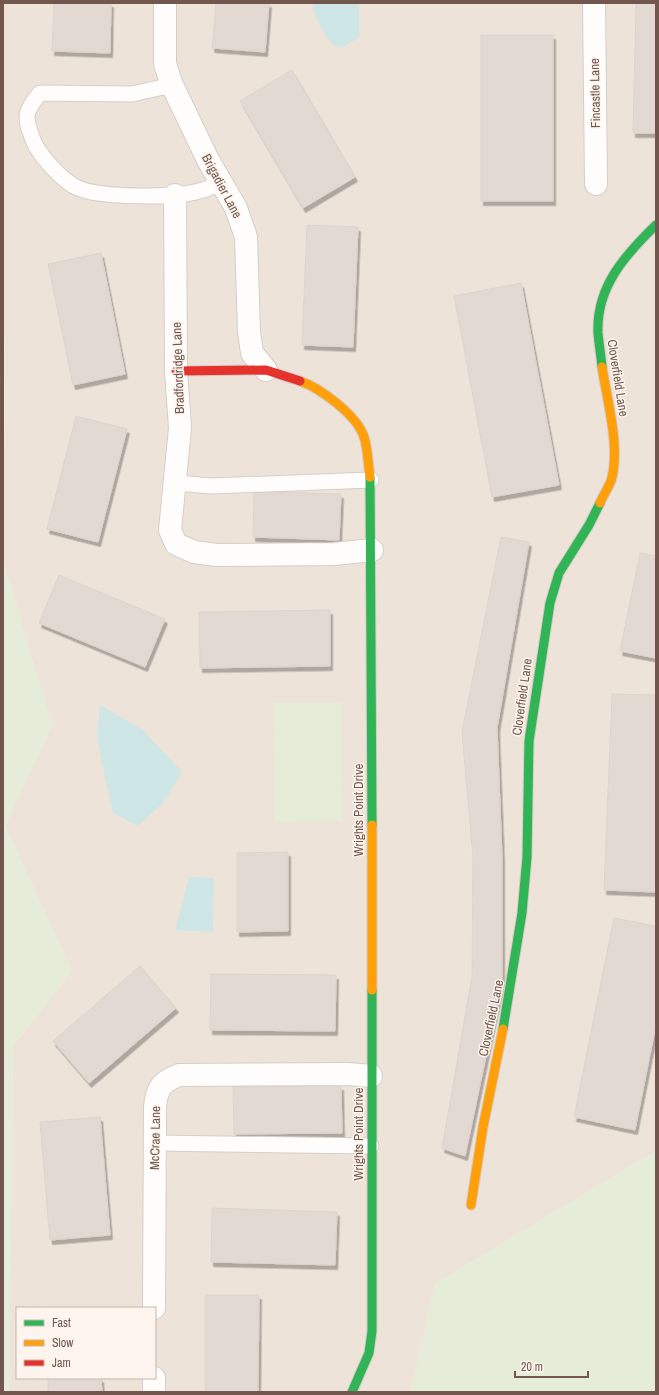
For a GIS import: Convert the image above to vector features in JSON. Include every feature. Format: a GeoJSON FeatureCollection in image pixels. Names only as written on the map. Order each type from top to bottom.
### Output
{"type":"FeatureCollection","features":[{"type":"Feature","properties":{"kind":"street","name":"Brigadier Lane"},"geometry":{"type":"LineString","coordinates":[[165,3],[165,64],[172,85],[208,160],[236,208],[246,237],[249,332],[252,353],[266,370]]}},
{"type":"Feature","properties":{"kind":"street","name":"Fincastle Lane"},"geometry":{"type":"LineString","coordinates":[[594,3],[596,184]]}},
{"type":"Feature","properties":{"kind":"street","name":"Bradfordridge Lane"},"geometry":{"type":"LineString","coordinates":[[175,196],[176,371],[180,428],[176,483],[170,530],[176,544],[194,552],[217,555],[334,554],[372,550]]}},
{"type":"Feature","properties":{"kind":"street","name":"Cloverfield Lane"},"geometry":{"type":"LineString","coordinates":[[471,1205],[482,1128],[504,1025],[522,913],[527,857],[529,741],[550,603],[559,573],[589,525],[611,480],[614,452],[610,405],[602,369],[598,332],[602,300],[608,282],[632,248],[656,225]]}},
{"type":"Feature","properties":{"kind":"street","name":"Wrights Point Drive"},"geometry":{"type":"LineString","coordinates":[[176,371],[266,370],[308,384],[328,396],[354,420],[364,436],[371,480],[372,550],[372,1331],[369,1353],[352,1392]]}},
{"type":"Feature","properties":{"kind":"street","name":"McCrae Lane"},"geometry":{"type":"LineString","coordinates":[[154,1307],[155,1107],[157,1092],[167,1080],[179,1075],[340,1074],[371,1076]]}},
{"type":"Feature","properties":{"kind":"street"},"geometry":{"type":"LineString","coordinates":[[154,1379],[154,1392]]}},
{"type":"Feature","properties":{"kind":"lane"},"geometry":{"type":"LineString","coordinates":[[172,85],[132,94],[40,93],[27,109],[27,122],[37,148],[56,171],[77,188],[95,194],[175,196],[200,191],[222,182]]}},
{"type":"Feature","properties":{"kind":"lane"},"geometry":{"type":"LineString","coordinates":[[176,483],[211,486],[371,480]]}},
{"type":"Feature","properties":{"kind":"lane"},"geometry":{"type":"LineString","coordinates":[[155,1143],[371,1146]]}},
{"type":"Feature","properties":{"kind":"shaded area"},"geometry":{"type":"Polygon","coordinates":[[[3,3],[656,3],[656,1151],[435,1284],[411,1392],[9,1392],[13,1046],[72,971],[5,826],[52,725],[3,561],[5,366],[3,291],[3,3]]]}},
{"type":"Feature","properties":{"kind":"green space"},"geometry":{"type":"Polygon","coordinates":[[[3,291],[5,366],[3,467],[3,291]]]}},
{"type":"Feature","properties":{"kind":"green space"},"geometry":{"type":"Polygon","coordinates":[[[3,561],[52,725],[5,826],[72,971],[13,1046],[9,1392],[3,1392],[3,561]]]}},
{"type":"Feature","properties":{"kind":"green space"},"geometry":{"type":"Polygon","coordinates":[[[274,703],[341,703],[342,821],[275,822],[274,703]]]}},
{"type":"Feature","properties":{"kind":"green space"},"geometry":{"type":"Polygon","coordinates":[[[656,1151],[656,1392],[411,1392],[435,1284],[656,1151]]]}},
{"type":"Feature","properties":{"kind":"water"},"geometry":{"type":"Polygon","coordinates":[[[313,3],[359,3],[359,37],[344,47],[334,46],[320,26],[315,15],[313,3]]]}},
{"type":"Feature","properties":{"kind":"water"},"geometry":{"type":"Polygon","coordinates":[[[100,705],[143,730],[182,772],[163,803],[138,826],[113,813],[97,739],[100,705]]]}},
{"type":"Feature","properties":{"kind":"water"},"geometry":{"type":"Polygon","coordinates":[[[189,877],[214,878],[213,932],[175,930],[189,877]]]}},
{"type":"Feature","properties":{"kind":"building"},"geometry":{"type":"Polygon","coordinates":[[[54,3],[111,3],[110,53],[52,51],[54,3]]]}},
{"type":"Feature","properties":{"kind":"building"},"geometry":{"type":"Polygon","coordinates":[[[216,3],[269,3],[265,52],[212,48],[216,3]]]}},
{"type":"Feature","properties":{"kind":"building"},"geometry":{"type":"Polygon","coordinates":[[[636,3],[656,3],[656,133],[633,133],[636,3]]]}},
{"type":"Feature","properties":{"kind":"building"},"geometry":{"type":"Polygon","coordinates":[[[481,35],[553,35],[553,201],[481,201],[481,35]]]}},
{"type":"Feature","properties":{"kind":"building"},"geometry":{"type":"Polygon","coordinates":[[[292,70],[355,177],[303,208],[240,101],[292,70]]]}},
{"type":"Feature","properties":{"kind":"building"},"geometry":{"type":"Polygon","coordinates":[[[307,225],[358,227],[353,347],[302,345],[307,225]]]}},
{"type":"Feature","properties":{"kind":"building"},"geometry":{"type":"Polygon","coordinates":[[[101,253],[125,374],[73,385],[48,264],[101,253]]]}},
{"type":"Feature","properties":{"kind":"building"},"geometry":{"type":"Polygon","coordinates":[[[521,283],[559,485],[492,497],[454,296],[521,283]]]}},
{"type":"Feature","properties":{"kind":"building"},"geometry":{"type":"Polygon","coordinates":[[[76,416],[127,429],[98,542],[47,529],[76,416]]]}},
{"type":"Feature","properties":{"kind":"building"},"geometry":{"type":"Polygon","coordinates":[[[254,491],[341,494],[339,540],[253,537],[254,491]]]}},
{"type":"Feature","properties":{"kind":"building"},"geometry":{"type":"Polygon","coordinates":[[[501,537],[529,542],[497,728],[502,858],[502,980],[465,1156],[442,1148],[472,977],[473,858],[462,732],[501,537]]]}},
{"type":"Feature","properties":{"kind":"building"},"geometry":{"type":"Polygon","coordinates":[[[640,553],[656,556],[656,658],[620,651],[640,553]]]}},
{"type":"Feature","properties":{"kind":"building"},"geometry":{"type":"Polygon","coordinates":[[[59,575],[165,619],[145,667],[39,623],[59,575]]]}},
{"type":"Feature","properties":{"kind":"building"},"geometry":{"type":"Polygon","coordinates":[[[330,610],[330,666],[200,668],[199,612],[330,610]]]}},
{"type":"Feature","properties":{"kind":"building"},"geometry":{"type":"Polygon","coordinates":[[[612,694],[656,695],[656,892],[604,890],[612,694]]]}},
{"type":"Feature","properties":{"kind":"building"},"geometry":{"type":"Polygon","coordinates":[[[288,852],[288,931],[237,932],[237,853],[288,852]]]}},
{"type":"Feature","properties":{"kind":"building"},"geometry":{"type":"Polygon","coordinates":[[[614,918],[656,926],[656,1024],[635,1130],[574,1117],[614,918]]]}},
{"type":"Feature","properties":{"kind":"building"},"geometry":{"type":"Polygon","coordinates":[[[140,966],[176,1008],[89,1083],[53,1041],[140,966]]]}},
{"type":"Feature","properties":{"kind":"building"},"geometry":{"type":"Polygon","coordinates":[[[211,974],[336,975],[335,1031],[210,1030],[211,974]]]}},
{"type":"Feature","properties":{"kind":"building"},"geometry":{"type":"Polygon","coordinates":[[[341,1086],[342,1133],[234,1134],[233,1087],[341,1086]]]}},
{"type":"Feature","properties":{"kind":"building"},"geometry":{"type":"Polygon","coordinates":[[[100,1117],[110,1235],[50,1240],[40,1122],[100,1117]]]}},
{"type":"Feature","properties":{"kind":"building"},"geometry":{"type":"Polygon","coordinates":[[[212,1208],[337,1212],[335,1265],[211,1262],[212,1208]]]}},
{"type":"Feature","properties":{"kind":"building"},"geometry":{"type":"Polygon","coordinates":[[[205,1295],[259,1295],[258,1392],[205,1392],[205,1295]]]}},
{"type":"Feature","properties":{"kind":"building"},"geometry":{"type":"Polygon","coordinates":[[[48,1379],[101,1379],[102,1392],[48,1392],[48,1379]]]}},
{"type":"Feature","properties":{"kind":"traffic: fast"},"geometry":{"type":"LineString","coordinates":[[602,367],[598,333],[599,316],[607,287],[623,260],[656,225]]}},
{"type":"Feature","properties":{"kind":"traffic: fast"},"geometry":{"type":"LineString","coordinates":[[370,477],[372,825]]}},
{"type":"Feature","properties":{"kind":"traffic: fast"},"geometry":{"type":"LineString","coordinates":[[503,1029],[522,913],[527,857],[529,741],[550,603],[559,573],[589,525],[600,503]]}},
{"type":"Feature","properties":{"kind":"traffic: fast"},"geometry":{"type":"LineString","coordinates":[[352,1392],[369,1353],[372,1331],[372,990]]}},
{"type":"Feature","properties":{"kind":"traffic: slow"},"geometry":{"type":"LineString","coordinates":[[600,503],[611,481],[615,454],[612,424],[602,367]]}},
{"type":"Feature","properties":{"kind":"traffic: slow"},"geometry":{"type":"LineString","coordinates":[[300,381],[337,403],[354,420],[364,437],[370,477]]}},
{"type":"Feature","properties":{"kind":"traffic: slow"},"geometry":{"type":"LineString","coordinates":[[372,825],[372,990]]}},
{"type":"Feature","properties":{"kind":"traffic: slow"},"geometry":{"type":"LineString","coordinates":[[471,1205],[483,1127],[503,1029]]}},
{"type":"Feature","properties":{"kind":"traffic: jam"},"geometry":{"type":"LineString","coordinates":[[176,371],[266,370],[300,381]]}}]}
